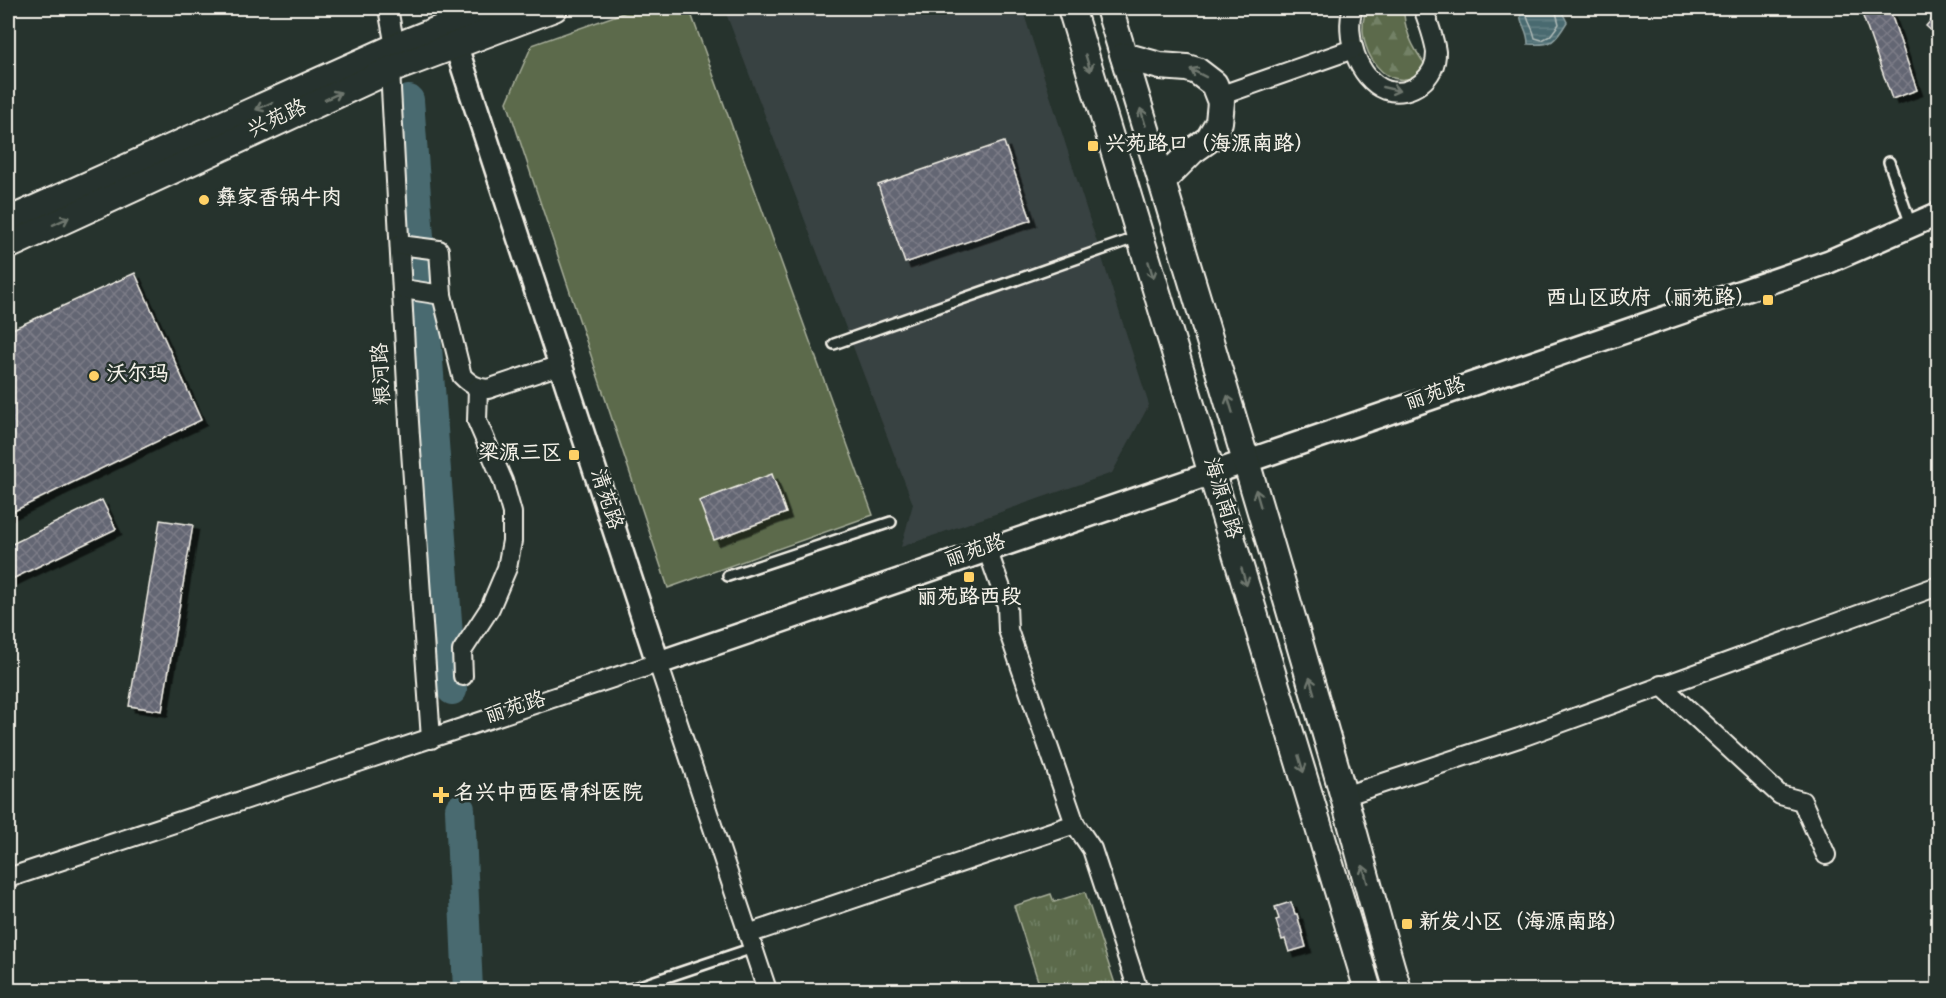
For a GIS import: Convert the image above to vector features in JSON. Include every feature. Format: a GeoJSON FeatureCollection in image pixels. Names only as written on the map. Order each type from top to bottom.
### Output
{"type":"FeatureCollection","features":[{"type":"Feature","properties":{"kind":"main road","name":"兴苑路"},"geometry":{"type":"LineString","coordinates":[[8,246],[492,8]]}},
{"type":"Feature","properties":{"kind":"main road","name":"兴苑路"},"geometry":{"type":"LineString","coordinates":[[452,26],[554,8]]}},
{"type":"Feature","properties":{"kind":"main road","name":"海源南路"},"geometry":{"type":"LineString","coordinates":[[1071,8],[1368,990]]}},
{"type":"Feature","properties":{"kind":"main road","name":"海源南路"},"geometry":{"type":"LineString","coordinates":[[1109,8],[1247,460],[1398,990]]}},
{"type":"Feature","properties":{"kind":"main road"},"geometry":{"type":"LineString","coordinates":[[1124,56],[1160,66],[1197,71],[1214,84],[1221,102],[1221,112],[1215,131],[1209,140],[1192,151],[1162,181]]}},
{"type":"Feature","properties":{"kind":"main road","name":"兴苑路"},"geometry":{"type":"LineString","coordinates":[[8,222],[392,58]]}},
{"type":"Feature","properties":{"kind":"main road"},"geometry":{"type":"LineString","coordinates":[[1377,920],[1416,990]]}},
{"type":"Feature","properties":{"kind":"main road"},"geometry":{"type":"LineString","coordinates":[[1351,928],[1354,990]]}},
{"type":"Feature","properties":{"kind":"street","name":"粮河路"},"geometry":{"type":"LineString","coordinates":[[388,8],[409,422],[431,740]]}},
{"type":"Feature","properties":{"kind":"street"},"geometry":{"type":"LineString","coordinates":[[1353,8],[1349,34],[1360,65],[1373,81],[1386,89],[1407,91],[1425,82],[1431,74],[1436,54],[1424,8]]}},
{"type":"Feature","properties":{"kind":"street","name":"清苑路"},"geometry":{"type":"LineString","coordinates":[[452,26],[560,365],[767,990]]}},
{"type":"Feature","properties":{"kind":"street"},"geometry":{"type":"LineString","coordinates":[[1219,96],[1353,49]]}},
{"type":"Feature","properties":{"kind":"street","name":"丽苑路"},"geometry":{"type":"LineString","coordinates":[[8,878],[431,740],[1828,262],[1938,214]]}},
{"type":"Feature","properties":{"kind":"street"},"geometry":{"type":"LineString","coordinates":[[400,246],[438,250],[442,295],[462,376],[478,388],[488,389],[560,365]]}},
{"type":"Feature","properties":{"kind":"street"},"geometry":{"type":"LineString","coordinates":[[403,289],[442,295]]}},
{"type":"Feature","properties":{"kind":"street"},"geometry":{"type":"LineString","coordinates":[[463,676],[462,651],[490,608],[507,568],[512,541],[512,513],[506,492],[477,421],[478,388]]}},
{"type":"Feature","properties":{"kind":"street"},"geometry":{"type":"LineString","coordinates":[[987,549],[1007,604],[1008,630],[1075,824],[1092,849],[1138,990]]}},
{"type":"Feature","properties":{"kind":"street"},"geometry":{"type":"LineString","coordinates":[[1344,796],[1519,738],[1938,586]]}},
{"type":"Feature","properties":{"kind":"street"},"geometry":{"type":"LineString","coordinates":[[1661,685],[1779,795],[1802,801],[1826,855]]}},
{"type":"Feature","properties":{"kind":"street"},"geometry":{"type":"LineString","coordinates":[[751,941],[1075,824]]}},
{"type":"Feature","properties":{"kind":"lane"},"geometry":{"type":"LineString","coordinates":[[1889,162],[1911,225]]}},
{"type":"Feature","properties":{"kind":"lane"},"geometry":{"type":"LineString","coordinates":[[834,344],[1141,237]]}},
{"type":"Feature","properties":{"kind":"lane"},"geometry":{"type":"LineString","coordinates":[[728,576],[891,522]]}},
{"type":"Feature","properties":{"kind":"lane"},"geometry":{"type":"LineString","coordinates":[[628,990],[751,941]]}},
{"type":"Feature","properties":{"kind":"shaded area"},"geometry":{"type":"Polygon","coordinates":[[[724,8],[1022,8],[1149,405],[1112,473],[901,547],[913,504],[724,8]]]}},
{"type":"Feature","properties":{"kind":"green space"},"geometry":{"type":"Polygon","coordinates":[[[637,8],[689,8],[873,515],[668,588],[507,102],[532,45],[637,8]]]}},
{"type":"Feature","properties":{"kind":"green space"},"geometry":{"type":"Polygon","coordinates":[[[1367,8],[1404,8],[1405,24],[1410,39],[1427,67],[1413,77],[1399,79],[1387,75],[1376,66],[1368,53],[1364,38],[1363,22],[1367,8]]]}},
{"type":"Feature","properties":{"kind":"green space"},"geometry":{"type":"Polygon","coordinates":[[[1085,892],[1117,990],[1041,990],[1014,906],[1051,894],[1054,902],[1085,892]]]}},
{"type":"Feature","properties":{"kind":"water"},"geometry":{"type":"Polygon","coordinates":[[[1521,8],[1560,8],[1567,22],[1552,41],[1543,44],[1528,44],[1520,14],[1521,8]]]}},
{"type":"Feature","properties":{"kind":"building"},"geometry":{"type":"Polygon","coordinates":[[[1860,8],[1889,8],[1917,90],[1892,99],[1860,8]]]}},
{"type":"Feature","properties":{"kind":"building"},"geometry":{"type":"Polygon","coordinates":[[[1938,12],[1938,37],[1926,26],[1938,12]]]}},
{"type":"Feature","properties":{"kind":"building"},"geometry":{"type":"Polygon","coordinates":[[[1004,142],[1031,220],[905,263],[878,185],[1004,142]]]}},
{"type":"Feature","properties":{"kind":"building","name":"沃尔玛"},"geometry":{"type":"Polygon","coordinates":[[[135,273],[201,420],[8,514],[8,331],[135,273]]]}},
{"type":"Feature","properties":{"kind":"building"},"geometry":{"type":"Polygon","coordinates":[[[772,474],[786,513],[714,540],[699,501],[772,474]]]}},
{"type":"Feature","properties":{"kind":"building"},"geometry":{"type":"Polygon","coordinates":[[[102,500],[116,529],[8,581],[8,546],[102,500]]]}},
{"type":"Feature","properties":{"kind":"building"},"geometry":{"type":"Polygon","coordinates":[[[160,520],[193,525],[162,711],[129,706],[160,520]]]}},
{"type":"Feature","properties":{"kind":"building"},"geometry":{"type":"Polygon","coordinates":[[[1291,902],[1297,914],[1306,947],[1289,952],[1285,939],[1282,940],[1275,907],[1291,902]]]}},
{"type":"Feature","properties":{"kind":"waterway"},"geometry":{"type":"LineString","coordinates":[[409,100],[452,690]]}},
{"type":"Feature","properties":{"kind":"waterway"},"geometry":{"type":"LineString","coordinates":[[460,809],[468,990]]}},
{"type":"Feature","properties":{"kind":"place","name":"兴苑路口（海源南路）"},"geometry":{"type":"Point","coordinates":[1093,146]}},
{"type":"Feature","properties":{"kind":"place","name":"彝家香锅牛肉"},"geometry":{"type":"Point","coordinates":[204,200]}},
{"type":"Feature","properties":{"kind":"place","name":"西山区政府（丽苑路）"},"geometry":{"type":"Point","coordinates":[1768,300]}},
{"type":"Feature","properties":{"kind":"place","name":"沃尔玛"},"geometry":{"type":"Point","coordinates":[94,376]}},
{"type":"Feature","properties":{"kind":"place","name":"梁源三区"},"geometry":{"type":"Point","coordinates":[574,455]}},
{"type":"Feature","properties":{"kind":"place","name":"丽苑路西段"},"geometry":{"type":"Point","coordinates":[969,577]}},
{"type":"Feature","properties":{"kind":"place","name":"名兴中西医骨科医院"},"geometry":{"type":"Point","coordinates":[441,795]}},
{"type":"Feature","properties":{"kind":"place","name":"新发小区（海源南路）"},"geometry":{"type":"Point","coordinates":[1407,924]}}]}
